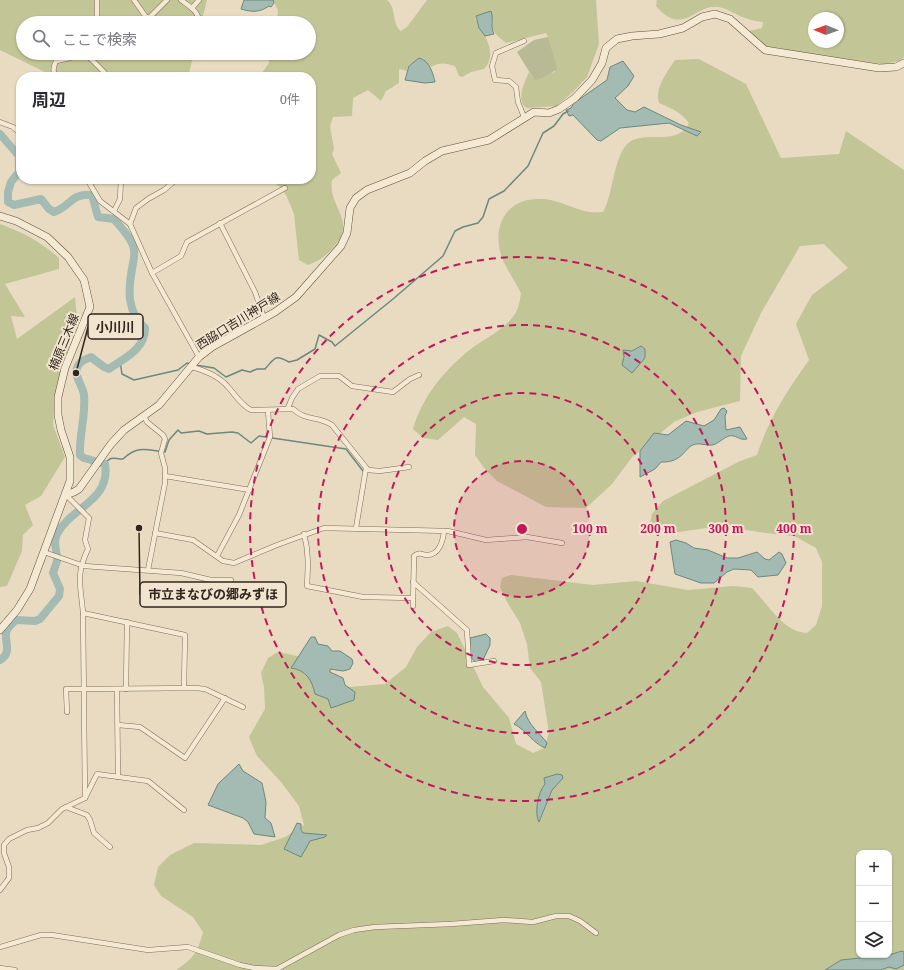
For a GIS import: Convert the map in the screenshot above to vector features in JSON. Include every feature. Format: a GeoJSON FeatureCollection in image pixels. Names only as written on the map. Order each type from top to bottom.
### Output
{"type":"FeatureCollection","features":[{"type":"Feature","properties":{"kind":"main road","name":"西脇口吉川神戸線"},"geometry":{"type":"LineString","coordinates":[[66,495],[79,488],[124,430],[144,416],[169,394],[196,362],[212,347],[264,318],[296,297],[341,246],[347,232],[350,208],[356,198],[361,194],[406,176],[425,161],[442,151],[488,140],[534,112],[549,113],[559,110],[575,98],[592,80],[602,63],[606,48],[617,39],[632,36],[659,34],[683,28],[702,17],[715,14],[730,19],[765,50],[879,68],[896,67],[904,63]]}},
{"type":"Feature","properties":{"kind":"main road","name":"楠原三木線"},"geometry":{"type":"LineString","coordinates":[[0,216],[16,221],[47,237],[68,257],[84,280],[90,307],[75,348],[65,368],[58,397],[58,415],[61,430],[70,457],[70,481],[66,495]]}},
{"type":"Feature","properties":{"kind":"main road"},"geometry":{"type":"LineString","coordinates":[[0,630],[17,610],[30,589],[66,495]]}},
{"type":"Feature","properties":{"kind":"street"},"geometry":{"type":"LineString","coordinates":[[97,0],[97,16]]}},
{"type":"Feature","properties":{"kind":"street"},"geometry":{"type":"LineString","coordinates":[[134,0],[145,16]]}},
{"type":"Feature","properties":{"kind":"street"},"geometry":{"type":"LineString","coordinates":[[151,16],[167,0]]}},
{"type":"Feature","properties":{"kind":"street"},"geometry":{"type":"LineString","coordinates":[[181,0],[192,8],[199,16]]}},
{"type":"Feature","properties":{"kind":"street"},"geometry":{"type":"LineString","coordinates":[[192,8],[199,0]]}},
{"type":"Feature","properties":{"kind":"street"},"geometry":{"type":"LineString","coordinates":[[524,41],[496,53],[492,66],[495,80],[509,81],[516,88],[518,102],[524,117]]}},
{"type":"Feature","properties":{"kind":"street"},"geometry":{"type":"LineString","coordinates":[[53,72],[53,66],[56,61],[61,60]]}},
{"type":"Feature","properties":{"kind":"street"},"geometry":{"type":"LineString","coordinates":[[92,60],[104,72]]}},
{"type":"Feature","properties":{"kind":"street"},"geometry":{"type":"LineString","coordinates":[[0,122],[16,130]]}},
{"type":"Feature","properties":{"kind":"street"},"geometry":{"type":"LineString","coordinates":[[90,184],[100,201],[130,224],[141,253],[196,362],[228,386],[246,408],[256,411],[293,408],[301,416],[324,420],[332,425],[366,468],[371,471],[409,467]]}},
{"type":"Feature","properties":{"kind":"street"},"geometry":{"type":"LineString","coordinates":[[114,211],[120,199],[121,184]]}},
{"type":"Feature","properties":{"kind":"street"},"geometry":{"type":"LineString","coordinates":[[130,224],[136,208],[171,184]]}},
{"type":"Feature","properties":{"kind":"street"},"geometry":{"type":"LineString","coordinates":[[152,273],[181,256],[187,242],[285,188]]}},
{"type":"Feature","properties":{"kind":"street"},"geometry":{"type":"LineString","coordinates":[[220,223],[255,292],[264,318]]}},
{"type":"Feature","properties":{"kind":"street"},"geometry":{"type":"LineString","coordinates":[[288,408],[298,389],[320,376],[338,376],[352,386],[393,392],[410,379],[419,375]]}},
{"type":"Feature","properties":{"kind":"street"},"geometry":{"type":"LineString","coordinates":[[217,556],[239,515],[270,437],[268,411]]}},
{"type":"Feature","properties":{"kind":"street"},"geometry":{"type":"LineString","coordinates":[[144,416],[147,422],[163,435],[164,439],[160,453],[164,462],[165,476],[148,570]]}},
{"type":"Feature","properties":{"kind":"street"},"geometry":{"type":"LineString","coordinates":[[356,528],[366,468]]}},
{"type":"Feature","properties":{"kind":"street"},"geometry":{"type":"LineString","coordinates":[[165,476],[250,490]]}},
{"type":"Feature","properties":{"kind":"street"},"geometry":{"type":"LineString","coordinates":[[66,495],[89,518],[84,540],[88,549],[80,565],[79,589],[83,613],[86,798]]}},
{"type":"Feature","properties":{"kind":"street"},"geometry":{"type":"LineString","coordinates":[[155,533],[192,540],[227,563],[234,563],[304,534],[324,528],[444,531],[486,540],[527,537],[562,543]]}},
{"type":"Feature","properties":{"kind":"street"},"geometry":{"type":"LineString","coordinates":[[413,606],[414,556],[415,554],[428,555],[433,553],[442,542],[444,531]]}},
{"type":"Feature","properties":{"kind":"street"},"geometry":{"type":"LineString","coordinates":[[304,534],[308,549],[309,562],[307,586],[363,597],[413,598]]}},
{"type":"Feature","properties":{"kind":"street"},"geometry":{"type":"LineString","coordinates":[[44,552],[80,565],[181,573],[212,580],[231,580]]}},
{"type":"Feature","properties":{"kind":"street"},"geometry":{"type":"LineString","coordinates":[[413,582],[467,630],[469,665],[472,666],[494,661]]}},
{"type":"Feature","properties":{"kind":"street"},"geometry":{"type":"LineString","coordinates":[[83,613],[185,634],[184,688]]}},
{"type":"Feature","properties":{"kind":"street"},"geometry":{"type":"LineString","coordinates":[[126,689],[127,622]]}},
{"type":"Feature","properties":{"kind":"street"},"geometry":{"type":"LineString","coordinates":[[67,712],[66,689],[205,689],[243,707]]}},
{"type":"Feature","properties":{"kind":"street"},"geometry":{"type":"LineString","coordinates":[[117,689],[118,777]]}},
{"type":"Feature","properties":{"kind":"street"},"geometry":{"type":"LineString","coordinates":[[118,725],[140,727],[186,758],[225,698]]}},
{"type":"Feature","properties":{"kind":"street"},"geometry":{"type":"LineString","coordinates":[[0,890],[9,878],[9,867],[4,853],[4,846],[9,839],[27,830],[38,828],[48,823],[62,809],[86,798],[98,774],[148,781],[184,810]]}},
{"type":"Feature","properties":{"kind":"street"},"geometry":{"type":"LineString","coordinates":[[66,807],[87,815],[94,833],[110,847]]}},
{"type":"Feature","properties":{"kind":"street"},"geometry":{"type":"LineString","coordinates":[[0,947],[41,935],[52,935],[148,950],[188,947],[240,965],[268,969],[277,968],[339,935],[354,930],[375,927],[504,920],[533,922],[556,916],[569,916],[580,921],[596,933]]}},
{"type":"Feature","properties":{"kind":"street"},"geometry":{"type":"LineString","coordinates":[[0,968],[15,970]]}},
{"type":"Feature","properties":{"kind":"green space"},"geometry":{"type":"Polygon","coordinates":[[[0,0],[207,0],[203,16],[16,16],[16,58],[0,50],[0,0]]]}},
{"type":"Feature","properties":{"kind":"green space"},"geometry":{"type":"Polygon","coordinates":[[[273,0],[387,0],[392,7],[396,24],[401,31],[407,27],[427,0],[596,0],[599,44],[587,77],[572,93],[556,106],[527,108],[522,102],[521,94],[529,72],[535,81],[543,75],[555,72],[546,33],[506,43],[495,33],[493,19],[477,15],[475,18],[490,50],[488,63],[484,69],[471,72],[462,77],[459,76],[455,66],[448,64],[437,64],[431,67],[422,58],[409,65],[407,71],[399,69],[399,83],[386,91],[381,101],[368,90],[353,98],[352,116],[333,117],[330,126],[334,149],[332,154],[341,173],[332,180],[332,189],[343,221],[341,238],[331,250],[319,260],[308,265],[299,260],[294,214],[286,195],[276,184],[316,184],[316,72],[263,72],[269,63],[269,60],[316,60],[316,16],[278,16],[278,10],[273,0]]]}},
{"type":"Feature","properties":{"kind":"green space"},"geometry":{"type":"Polygon","coordinates":[[[657,0],[904,0],[904,57],[900,61],[882,64],[766,47],[749,31],[762,28],[763,22],[750,20],[719,7],[711,7],[681,19],[674,19],[665,15],[656,6],[657,0]]]}},
{"type":"Feature","properties":{"kind":"green space"},"geometry":{"type":"Polygon","coordinates":[[[548,37],[557,69],[535,81],[517,52],[534,40],[548,37]]]}},
{"type":"Feature","properties":{"kind":"green space"},"geometry":{"type":"Polygon","coordinates":[[[699,59],[746,84],[781,158],[839,154],[846,131],[904,170],[904,952],[892,954],[892,850],[856,850],[856,958],[858,958],[841,960],[825,970],[176,970],[187,962],[197,950],[203,932],[193,917],[161,896],[154,885],[158,867],[170,855],[194,843],[261,845],[285,837],[304,825],[299,806],[281,782],[257,756],[249,737],[265,709],[264,687],[261,673],[268,658],[278,652],[302,657],[331,680],[349,687],[385,684],[406,667],[417,647],[431,632],[448,626],[457,633],[483,687],[509,718],[516,744],[533,753],[544,748],[549,733],[541,682],[530,668],[527,644],[520,623],[500,587],[502,578],[511,575],[593,585],[636,581],[688,590],[733,586],[752,588],[776,616],[791,628],[799,632],[807,633],[816,625],[822,606],[822,562],[816,548],[794,536],[720,526],[679,532],[660,531],[650,524],[652,514],[663,501],[740,461],[757,455],[767,429],[779,405],[809,360],[796,324],[812,295],[848,268],[824,244],[800,246],[761,313],[741,356],[740,401],[697,412],[674,422],[633,456],[612,484],[586,508],[546,507],[497,481],[484,468],[475,455],[476,424],[464,417],[438,440],[423,438],[413,429],[427,397],[441,377],[467,352],[499,330],[515,314],[521,293],[507,269],[501,255],[499,244],[499,233],[505,215],[511,208],[519,203],[528,200],[540,199],[557,202],[586,212],[603,212],[607,204],[617,164],[625,146],[631,141],[639,138],[663,137],[678,134],[684,130],[689,123],[679,113],[659,103],[658,92],[665,75],[675,60],[699,59]],[[544,778],[545,784],[540,792],[538,802],[538,821],[541,819],[552,790],[563,778],[544,778]]]}},
{"type":"Feature","properties":{"kind":"green space"},"geometry":{"type":"Polygon","coordinates":[[[20,60],[192,60],[189,72],[45,72],[20,60]]]}},
{"type":"Feature","properties":{"kind":"green space"},"geometry":{"type":"Polygon","coordinates":[[[0,224],[31,238],[59,258],[59,269],[5,284],[25,317],[11,316],[17,339],[75,297],[77,317],[55,395],[53,425],[65,457],[41,496],[25,505],[33,525],[23,535],[22,551],[7,586],[0,587],[0,224]]]}},
{"type":"Feature","properties":{"kind":"green space"},"geometry":{"type":"Polygon","coordinates":[[[904,965],[904,970],[880,970],[889,967],[896,969],[904,965]]]}},
{"type":"Feature","properties":{"kind":"water"},"geometry":{"type":"Polygon","coordinates":[[[244,0],[273,0],[274,3],[271,7],[269,6],[262,10],[252,11],[241,9],[244,0]]]}},
{"type":"Feature","properties":{"kind":"water"},"geometry":{"type":"Polygon","coordinates":[[[491,11],[492,28],[494,34],[485,36],[479,28],[476,16],[491,11]]]}},
{"type":"Feature","properties":{"kind":"water"},"geometry":{"type":"Polygon","coordinates":[[[419,58],[428,64],[435,82],[425,83],[405,80],[409,66],[419,58]]]}},
{"type":"Feature","properties":{"kind":"water"},"geometry":{"type":"Polygon","coordinates":[[[623,61],[634,76],[628,86],[615,98],[627,110],[635,112],[644,107],[681,125],[701,132],[697,136],[669,123],[620,128],[601,141],[597,140],[573,115],[569,116],[566,110],[571,108],[574,103],[607,80],[610,67],[623,61]]]}},
{"type":"Feature","properties":{"kind":"water"},"geometry":{"type":"Polygon","coordinates":[[[641,346],[645,349],[645,358],[632,373],[622,365],[624,357],[623,350],[632,351],[641,346]]]}},
{"type":"Feature","properties":{"kind":"water"},"geometry":{"type":"Polygon","coordinates":[[[724,408],[727,411],[725,416],[726,430],[740,427],[747,439],[731,436],[712,445],[692,445],[679,457],[669,462],[661,462],[655,469],[640,477],[640,451],[654,433],[668,435],[686,421],[704,426],[714,420],[721,409],[724,408]]]}},
{"type":"Feature","properties":{"kind":"water"},"geometry":{"type":"Polygon","coordinates":[[[676,540],[686,543],[694,548],[708,550],[727,558],[738,558],[757,552],[765,559],[769,560],[779,552],[782,554],[786,563],[778,575],[758,577],[751,570],[734,569],[727,572],[714,583],[701,583],[675,574],[670,542],[676,540]]]}},
{"type":"Feature","properties":{"kind":"water"},"geometry":{"type":"Polygon","coordinates":[[[486,634],[490,638],[490,645],[483,660],[475,662],[470,656],[470,638],[486,634]]]}},
{"type":"Feature","properties":{"kind":"water"},"geometry":{"type":"Polygon","coordinates":[[[311,637],[315,637],[318,644],[328,646],[332,651],[340,651],[352,659],[353,663],[350,669],[343,671],[330,669],[330,672],[343,678],[345,685],[355,692],[354,700],[331,708],[328,699],[315,694],[308,676],[301,671],[291,668],[311,637]]]}},
{"type":"Feature","properties":{"kind":"water"},"geometry":{"type":"Polygon","coordinates":[[[525,711],[531,724],[547,743],[545,748],[514,724],[525,711]]]}},
{"type":"Feature","properties":{"kind":"water"},"geometry":{"type":"Polygon","coordinates":[[[239,764],[243,771],[262,783],[266,802],[265,818],[271,823],[275,837],[254,834],[248,822],[243,818],[208,805],[218,784],[239,764]]]}},
{"type":"Feature","properties":{"kind":"water"},"geometry":{"type":"Polygon","coordinates":[[[557,774],[562,775],[563,778],[552,790],[539,822],[537,808],[540,792],[545,784],[544,778],[557,774]]]}},
{"type":"Feature","properties":{"kind":"water"},"geometry":{"type":"Polygon","coordinates":[[[297,823],[301,824],[301,830],[303,833],[327,835],[325,837],[310,841],[301,857],[284,849],[297,823]]]}},
{"type":"Feature","properties":{"kind":"water"},"geometry":{"type":"Polygon","coordinates":[[[902,951],[904,952],[904,965],[896,969],[889,967],[880,970],[825,970],[841,960],[860,958],[892,958],[892,954],[902,951]]]}},
{"type":"Feature","properties":{"kind":"waterway"},"geometry":{"type":"LineString","coordinates":[[195,365],[214,368],[226,377],[242,370],[250,372],[257,369],[265,369],[275,358],[280,358],[289,362],[297,360],[315,349],[319,335],[332,342],[335,346],[443,256],[455,231],[478,223],[483,217],[489,199],[504,191],[528,166],[543,133],[554,126],[563,114],[568,111]]}},
{"type":"Feature","properties":{"kind":"waterway"},"geometry":{"type":"LineString","coordinates":[[0,134],[16,153]]}},
{"type":"Feature","properties":{"kind":"waterway"},"geometry":{"type":"LineString","coordinates":[[0,660],[4,657],[7,651],[7,629],[16,620],[35,621],[40,619],[59,596],[60,589],[53,573],[57,561],[55,541],[57,534],[71,517],[96,495],[102,487],[105,477],[105,464],[84,458],[80,455],[84,395],[76,371],[78,366],[82,361],[91,357],[109,369],[138,348],[144,336],[145,328],[135,315],[130,301],[130,285],[134,260],[133,246],[114,219],[98,217],[92,195],[85,195],[75,198],[64,207],[54,212],[49,209],[41,199],[14,205],[8,202],[8,192],[11,182],[16,176]]}},
{"type":"Feature","properties":{"kind":"waterway"},"geometry":{"type":"LineString","coordinates":[[120,361],[122,374],[134,380],[178,370],[187,363],[190,364]]}},
{"type":"Feature","properties":{"kind":"waterway"},"geometry":{"type":"LineString","coordinates":[[105,464],[111,458],[123,459],[138,450],[165,452],[169,440],[178,430],[181,433],[199,431],[207,434],[238,433],[251,443],[259,436],[346,449],[363,471]]}},
{"type":"Feature","properties":{"kind":"place","name":"小川川"},"geometry":{"type":"Point","coordinates":[76,373]}},
{"type":"Feature","properties":{"kind":"place","name":"市立まなびの郷みずほ"},"geometry":{"type":"Point","coordinates":[139,528]}}]}
